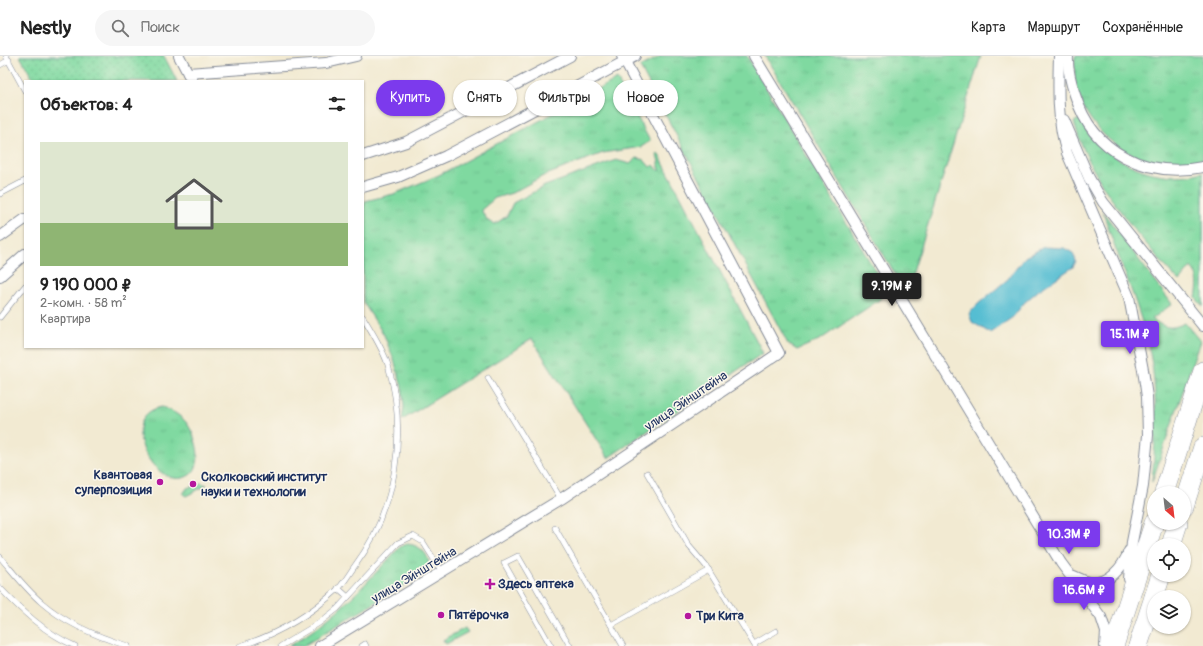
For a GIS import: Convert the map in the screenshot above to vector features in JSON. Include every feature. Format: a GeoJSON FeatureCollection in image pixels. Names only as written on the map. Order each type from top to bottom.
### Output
{"type":"FeatureCollection","features":[{"type":"Feature","properties":{"kind":"highway"},"geometry":{"type":"LineString","coordinates":[[1166,486],[1203,371]]}},
{"type":"Feature","properties":{"kind":"highway"},"geometry":{"type":"LineString","coordinates":[[1190,486],[1203,447]]}},
{"type":"Feature","properties":{"kind":"highway"},"geometry":{"type":"LineString","coordinates":[[1114,646],[1152,530]]}},
{"type":"Feature","properties":{"kind":"highway"},"geometry":{"type":"LineString","coordinates":[[1138,646],[1147,618]]}},
{"type":"Feature","properties":{"kind":"street"},"geometry":{"type":"LineString","coordinates":[[179,56],[190,77],[326,63],[356,56]]}},
{"type":"Feature","properties":{"kind":"street"},"geometry":{"type":"LineString","coordinates":[[364,156],[406,142],[570,56]]}},
{"type":"Feature","properties":{"kind":"street"},"geometry":{"type":"LineString","coordinates":[[364,187],[398,177],[446,156],[624,58],[634,56]]}},
{"type":"Feature","properties":{"kind":"street"},"geometry":{"type":"LineString","coordinates":[[754,56],[1062,564],[1101,617],[1106,632],[1105,646]]}},
{"type":"Feature","properties":{"kind":"street"},"geometry":{"type":"LineString","coordinates":[[1059,56],[1059,100],[1062,138],[1066,153],[1129,297],[1139,341],[1147,397],[1148,435],[1143,486],[1132,542],[1125,612]]}},
{"type":"Feature","properties":{"kind":"street"},"geometry":{"type":"LineString","coordinates":[[1068,56],[1069,74],[1078,105],[1087,121],[1104,143],[1130,160],[1151,168],[1187,170],[1203,167]]}},
{"type":"Feature","properties":{"kind":"street","name":"улица Эйнштейна"},"geometry":{"type":"LineString","coordinates":[[320,646],[561,500],[780,353],[624,58]]}},
{"type":"Feature","properties":{"kind":"street"},"geometry":{"type":"LineString","coordinates":[[1060,111],[1086,172],[1103,202],[1203,326]]}},
{"type":"Feature","properties":{"kind":"street"},"geometry":{"type":"LineString","coordinates":[[0,237],[24,220]]}},
{"type":"Feature","properties":{"kind":"street"},"geometry":{"type":"LineString","coordinates":[[0,276],[24,255]]}},
{"type":"Feature","properties":{"kind":"street"},"geometry":{"type":"LineString","coordinates":[[1071,575],[1090,582],[1103,580],[1117,572],[1126,559],[1132,542]]}},
{"type":"Feature","properties":{"kind":"lane"},"geometry":{"type":"LineString","coordinates":[[0,65],[8,58],[24,90]]}},
{"type":"Feature","properties":{"kind":"lane"},"geometry":{"type":"LineString","coordinates":[[0,194],[24,182]]}},
{"type":"Feature","properties":{"kind":"lane"},"geometry":{"type":"LineString","coordinates":[[0,317],[24,287]]}},
{"type":"Feature","properties":{"kind":"lane"},"geometry":{"type":"LineString","coordinates":[[240,646],[264,638],[304,616],[338,588],[360,559],[376,532],[390,494],[398,443],[397,409],[388,365],[364,319]]}},
{"type":"Feature","properties":{"kind":"lane"},"geometry":{"type":"LineString","coordinates":[[488,378],[561,500]]}},
{"type":"Feature","properties":{"kind":"lane"},"geometry":{"type":"LineString","coordinates":[[647,474],[689,546],[709,570],[754,645],[776,631]]}},
{"type":"Feature","properties":{"kind":"lane"},"geometry":{"type":"LineString","coordinates":[[555,528],[623,646]]}},
{"type":"Feature","properties":{"kind":"lane"},"geometry":{"type":"LineString","coordinates":[[281,646],[319,623],[348,597],[398,543],[413,536],[423,542],[442,573]]}},
{"type":"Feature","properties":{"kind":"lane"},"geometry":{"type":"LineString","coordinates":[[551,646],[504,563],[518,556],[570,646]]}},
{"type":"Feature","properties":{"kind":"lane"},"geometry":{"type":"LineString","coordinates":[[0,557],[41,602],[62,617],[85,630],[110,641],[128,646]]}},
{"type":"Feature","properties":{"kind":"lane"},"geometry":{"type":"LineString","coordinates":[[611,625],[709,570]]}},
{"type":"Feature","properties":{"kind":"lane"},"geometry":{"type":"LineString","coordinates":[[0,588],[31,618],[75,646]]}},
{"type":"Feature","properties":{"kind":"lane"},"geometry":{"type":"LineString","coordinates":[[338,588],[348,597]]}},
{"type":"Feature","properties":{"kind":"lane"},"geometry":{"type":"LineString","coordinates":[[362,646],[365,644],[366,646]]}},
{"type":"Feature","properties":{"kind":"green space"},"geometry":{"type":"Polygon","coordinates":[[[20,56],[164,56],[176,80],[33,80],[20,56]]]}},
{"type":"Feature","properties":{"kind":"green space"},"geometry":{"type":"Polygon","coordinates":[[[661,56],[747,56],[879,277],[885,293],[879,300],[821,339],[797,350],[788,344],[666,116],[678,116],[678,80],[647,80],[640,67],[661,56]]]}},
{"type":"Feature","properties":{"kind":"green space"},"geometry":{"type":"Polygon","coordinates":[[[765,56],[981,56],[912,275],[908,281],[901,284],[765,56]]]}},
{"type":"Feature","properties":{"kind":"green space"},"geometry":{"type":"Polygon","coordinates":[[[1075,56],[1203,56],[1203,162],[1184,166],[1164,165],[1145,160],[1127,152],[1111,141],[1097,127],[1086,111],[1078,93],[1074,65],[1075,56]]]}},
{"type":"Feature","properties":{"kind":"green space"},"geometry":{"type":"Polygon","coordinates":[[[613,81],[613,116],[637,116],[650,141],[641,147],[603,153],[543,176],[512,193],[495,198],[481,210],[488,221],[495,224],[507,216],[513,203],[545,186],[616,160],[630,164],[637,158],[644,160],[650,167],[654,165],[659,171],[659,161],[656,154],[658,153],[763,353],[608,458],[532,339],[402,420],[404,407],[402,387],[394,360],[384,335],[364,304],[365,201],[394,194],[439,175],[548,116],[605,116],[605,85],[613,81]]]}},
{"type":"Feature","properties":{"kind":"green space"},"geometry":{"type":"Polygon","coordinates":[[[1079,119],[1095,142],[1109,153],[1134,167],[1161,175],[1189,175],[1203,172],[1203,307],[1196,298],[1198,286],[1197,278],[1191,267],[1179,281],[1137,233],[1108,194],[1092,167],[1079,138],[1074,122],[1079,119]]]}},
{"type":"Feature","properties":{"kind":"green space"},"geometry":{"type":"Polygon","coordinates":[[[1103,212],[1172,304],[1152,319],[1168,327],[1175,327],[1185,323],[1200,341],[1152,482],[1155,446],[1155,390],[1150,354],[1142,320],[1103,212]]]}},
{"type":"Feature","properties":{"kind":"green space"},"geometry":{"type":"Polygon","coordinates":[[[162,407],[174,412],[185,421],[196,444],[198,461],[195,469],[190,475],[182,478],[170,477],[159,471],[150,461],[143,448],[140,435],[141,422],[148,413],[162,407]]]}},
{"type":"Feature","properties":{"kind":"green space"},"geometry":{"type":"Polygon","coordinates":[[[201,483],[207,485],[186,496],[183,494],[187,488],[201,483]]]}},
{"type":"Feature","properties":{"kind":"green space"},"geometry":{"type":"Polygon","coordinates":[[[407,544],[417,547],[424,552],[427,556],[429,566],[428,571],[303,646],[289,646],[306,636],[335,613],[400,547],[407,544]]]}},
{"type":"Feature","properties":{"kind":"green space"},"geometry":{"type":"Polygon","coordinates":[[[465,628],[468,632],[446,644],[443,640],[465,628]]]}},
{"type":"Feature","properties":{"kind":"water"},"geometry":{"type":"Polygon","coordinates":[[[1044,247],[1064,248],[1073,253],[1076,261],[1073,267],[1039,290],[1024,303],[1013,317],[990,333],[972,322],[969,314],[978,304],[1008,279],[1025,257],[1044,247]]]}},
{"type":"Feature","properties":{"kind":"place","name":"Квантовая суперпозиция"},"geometry":{"type":"Point","coordinates":[160,482]}},
{"type":"Feature","properties":{"kind":"place","name":"Сколковский институт науки и технологии"},"geometry":{"type":"Point","coordinates":[193,484]}},
{"type":"Feature","properties":{"kind":"place","name":"Здесь аптека"},"geometry":{"type":"Point","coordinates":[490,584]}},
{"type":"Feature","properties":{"kind":"place","name":"Пятёрочка"},"geometry":{"type":"Point","coordinates":[441,615]}},
{"type":"Feature","properties":{"kind":"place","name":"Три Кита"},"geometry":{"type":"Point","coordinates":[688,616]}}]}
